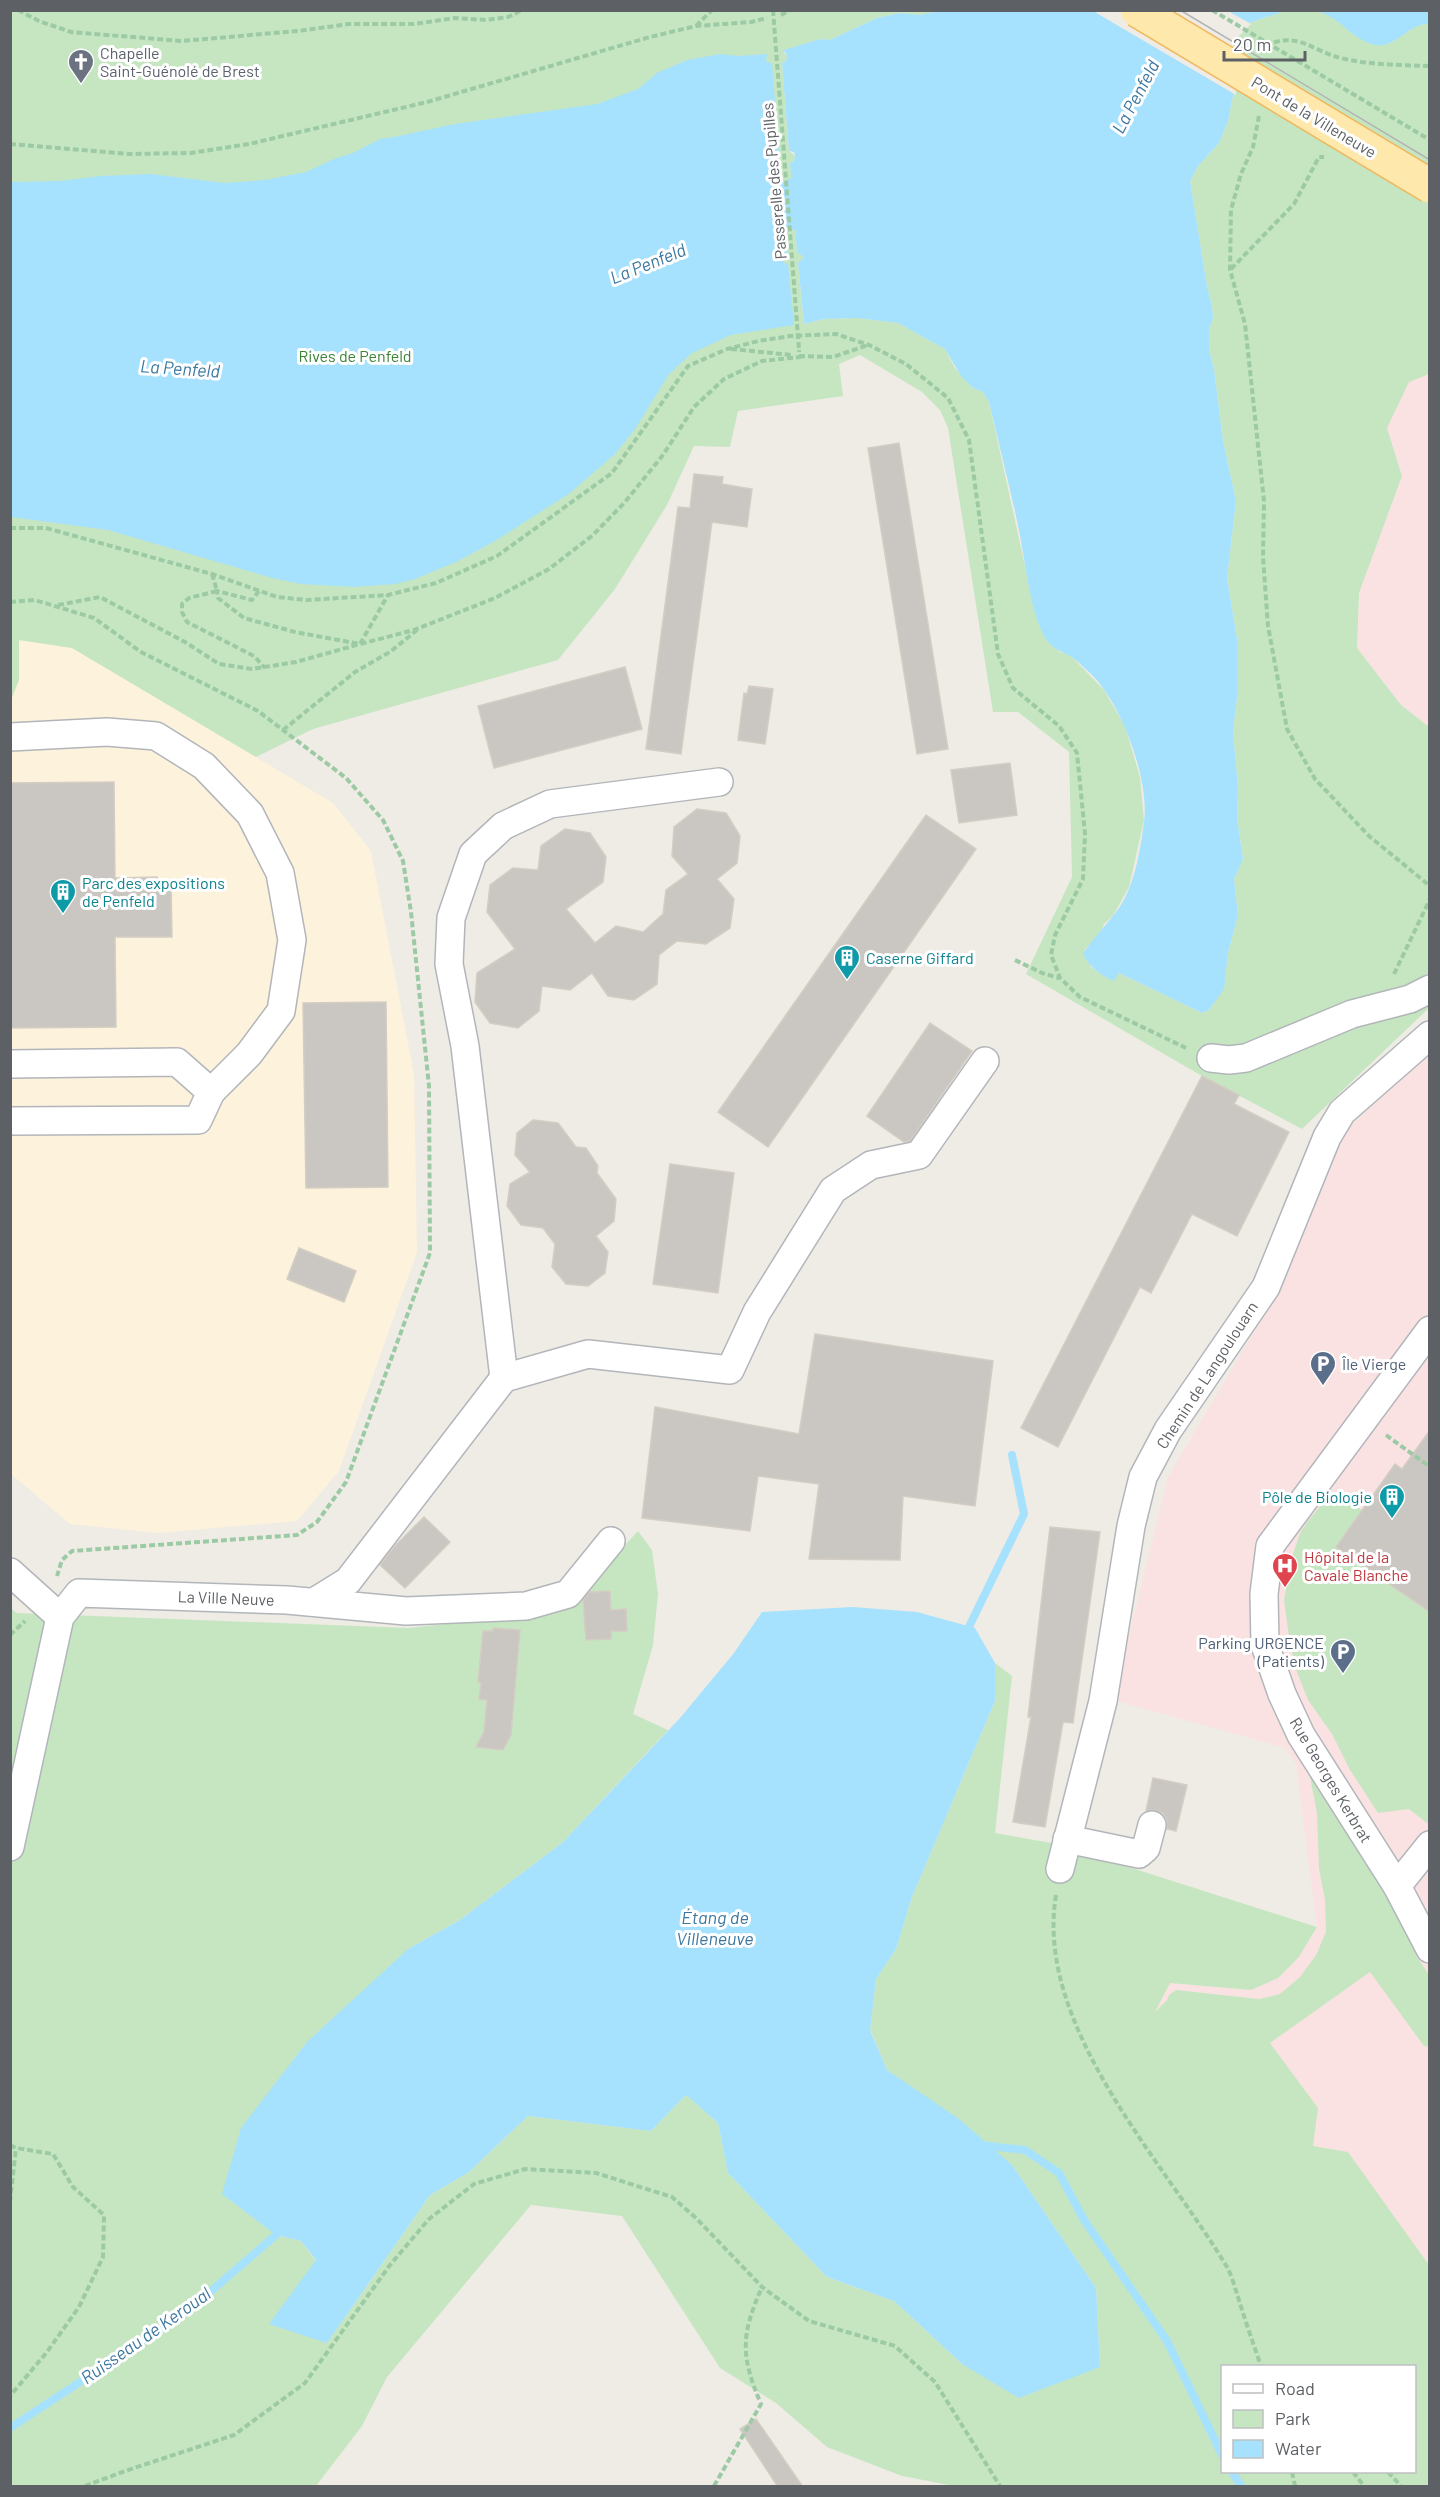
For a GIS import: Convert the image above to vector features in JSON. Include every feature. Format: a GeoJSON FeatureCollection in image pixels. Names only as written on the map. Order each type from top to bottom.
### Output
{"type":"FeatureCollection","features":[{"type":"Feature","properties":{"kind":"main road","name":"Pont de la Villeneuve"},"geometry":{"type":"LineString","coordinates":[[1137,10],[1430,186]]}},
{"type":"Feature","properties":{"kind":"street"},"geometry":{"type":"LineString","coordinates":[[10,737],[107,732],[156,736],[204,766],[250,814],[280,873],[292,940],[281,1011],[249,1054],[210,1092],[198,1120],[10,1121]]}},
{"type":"Feature","properties":{"kind":"street"},"geometry":{"type":"LineString","coordinates":[[504,1378],[465,1046],[448,964],[451,918],[472,854],[503,826],[550,804],[719,782]]}},
{"type":"Feature","properties":{"kind":"street"},"geometry":{"type":"LineString","coordinates":[[1211,1058],[1229,1060],[1246,1058],[1352,1014],[1410,999],[1430,989]]}},
{"type":"Feature","properties":{"kind":"street","name":"Chemin de Langoulouarn"},"geometry":{"type":"LineString","coordinates":[[1060,1869],[1103,1701],[1131,1526],[1143,1477],[1168,1430],[1266,1287],[1327,1137],[1342,1112],[1430,1035]]}},
{"type":"Feature","properties":{"kind":"street"},"geometry":{"type":"LineString","coordinates":[[314,1602],[348,1581],[504,1378],[588,1354],[730,1370],[757,1312],[833,1190],[871,1165],[918,1155],[985,1061]]}},
{"type":"Feature","properties":{"kind":"street"},"geometry":{"type":"LineString","coordinates":[[10,1064],[177,1062],[210,1092]]}},
{"type":"Feature","properties":{"kind":"street","name":"Rue Georges Kerbrat"},"geometry":{"type":"LineString","coordinates":[[1430,1330],[1270,1546],[1264,1594],[1265,1645],[1282,1694],[1301,1735],[1397,1886],[1430,1949]]}},
{"type":"Feature","properties":{"kind":"street","name":"La Ville Neuve"},"geometry":{"type":"LineString","coordinates":[[10,1847],[52,1609],[79,1593],[314,1602],[406,1611],[526,1606],[568,1594],[611,1541]]}},
{"type":"Feature","properties":{"kind":"street"},"geometry":{"type":"LineString","coordinates":[[10,1572],[52,1609]]}},
{"type":"Feature","properties":{"kind":"street"},"geometry":{"type":"LineString","coordinates":[[1067,1839],[1139,1854],[1146,1848],[1152,1826]]}},
{"type":"Feature","properties":{"kind":"street"},"geometry":{"type":"LineString","coordinates":[[1397,1886],[1430,1845]]}},
{"type":"Feature","properties":{"kind":"path"},"geometry":{"type":"LineString","coordinates":[[18,10],[39,21],[70,32],[181,41],[298,31],[349,24],[414,24],[455,18],[486,20],[508,17],[522,10]]}},
{"type":"Feature","properties":{"kind":"path"},"geometry":{"type":"LineString","coordinates":[[696,27],[712,10]]}},
{"type":"Feature","properties":{"kind":"path","name":"Passerelle des Pupilles"},"geometry":{"type":"LineString","coordinates":[[773,10],[800,357]]}},
{"type":"Feature","properties":{"kind":"path"},"geometry":{"type":"LineString","coordinates":[[781,15],[790,10]]}},
{"type":"Feature","properties":{"kind":"path"},"geometry":{"type":"LineString","coordinates":[[1212,10],[1430,140]]}},
{"type":"Feature","properties":{"kind":"path"},"geometry":{"type":"LineString","coordinates":[[10,144],[131,154],[191,153],[249,144],[427,102],[650,37],[696,27],[751,22],[767,18]]}},
{"type":"Feature","properties":{"kind":"path"},"geometry":{"type":"LineString","coordinates":[[1258,57],[1262,47],[1277,40],[1295,39],[1344,59],[1390,65],[1430,66]]}},
{"type":"Feature","properties":{"kind":"path"},"geometry":{"type":"LineString","coordinates":[[1256,109],[1259,117],[1253,147],[1231,210],[1230,270],[1245,324],[1264,501],[1263,557],[1268,626],[1287,729],[1315,779],[1369,836],[1430,886]]}},
{"type":"Feature","properties":{"kind":"path"},"geometry":{"type":"LineString","coordinates":[[1230,270],[1294,204],[1319,157],[1330,157]]}},
{"type":"Feature","properties":{"kind":"path"},"geometry":{"type":"LineString","coordinates":[[10,528],[46,528],[212,574],[277,597],[307,600],[388,595],[436,583],[497,556],[612,473],[688,366],[727,349],[769,339],[836,334],[870,345],[906,364],[948,398],[969,440],[998,654],[1013,688],[1059,726],[1077,753],[1085,834],[1083,879],[1055,935],[1051,955],[1060,978],[1080,997],[1171,1042],[1211,1058]]}},
{"type":"Feature","properties":{"kind":"path"},"geometry":{"type":"LineString","coordinates":[[58,605],[100,597],[185,642],[219,664],[252,669],[266,668],[418,628],[495,598],[549,569],[593,535],[625,502],[663,455],[694,407],[724,379],[762,361],[800,357],[833,357],[870,345]]}},
{"type":"Feature","properties":{"kind":"path"},"geometry":{"type":"LineString","coordinates":[[727,349],[800,357]]}},
{"type":"Feature","properties":{"kind":"path"},"geometry":{"type":"LineString","coordinates":[[212,574],[218,598],[244,618],[295,632],[360,644]]}},
{"type":"Feature","properties":{"kind":"path"},"geometry":{"type":"LineString","coordinates":[[259,591],[252,600],[217,591],[189,598],[182,604],[182,612],[187,622],[254,656],[266,668]]}},
{"type":"Feature","properties":{"kind":"path"},"geometry":{"type":"LineString","coordinates":[[360,644],[388,595]]}},
{"type":"Feature","properties":{"kind":"path"},"geometry":{"type":"LineString","coordinates":[[10,602],[35,600],[58,605],[94,618],[141,652],[258,711],[346,778],[383,820],[403,861],[414,934],[429,1086],[430,1253],[346,1482],[317,1522],[297,1535],[72,1551],[62,1560],[56,1580],[52,1609]]}},
{"type":"Feature","properties":{"kind":"path"},"geometry":{"type":"LineString","coordinates":[[283,730],[355,672],[390,652],[418,628]]}},
{"type":"Feature","properties":{"kind":"path"},"geometry":{"type":"LineString","coordinates":[[1383,1006],[1387,989],[1430,899]]}},
{"type":"Feature","properties":{"kind":"path"},"geometry":{"type":"LineString","coordinates":[[1015,960],[1042,973],[1060,978]]}},
{"type":"Feature","properties":{"kind":"path"},"geometry":{"type":"LineString","coordinates":[[1365,1418],[1430,1467]]}},
{"type":"Feature","properties":{"kind":"path"},"geometry":{"type":"LineString","coordinates":[[1060,1869],[1053,1910],[1058,1971],[1073,2019],[1100,2075],[1229,2270],[1260,2365]]}},
{"type":"Feature","properties":{"kind":"path"},"geometry":{"type":"LineString","coordinates":[[10,2145],[53,2154],[74,2187],[104,2215],[103,2257],[79,2307],[48,2352],[10,2396]]}},
{"type":"Feature","properties":{"kind":"path"},"geometry":{"type":"LineString","coordinates":[[10,2202],[16,2148]]}},
{"type":"Feature","properties":{"kind":"path"},"geometry":{"type":"LineString","coordinates":[[85,2487],[124,2471],[234,2435],[304,2383],[405,2246],[429,2219],[474,2184],[525,2169],[596,2173],[672,2197],[696,2218],[762,2287],[809,2321],[895,2346],[935,2382],[1000,2487]]}},
{"type":"Feature","properties":{"kind":"path"},"geometry":{"type":"LineString","coordinates":[[714,2487],[761,2404],[750,2378],[745,2336],[748,2318],[762,2287]]}},
{"type":"Feature","properties":{"kind":"path"},"geometry":{"type":"LineString","coordinates":[[1354,2473],[1364,2487]]}},
{"type":"Feature","properties":{"kind":"path"},"geometry":{"type":"LineString","coordinates":[[1389,2473],[1401,2487]]}},
{"type":"Feature","properties":{"kind":"shaded area"},"geometry":{"type":"Polygon","coordinates":[[[1429,374],[1429,727],[1401,705],[1357,648],[1359,593],[1402,476],[1387,428],[1409,382],[1429,374]]]}},
{"type":"Feature","properties":{"kind":"shaded area"},"geometry":{"type":"Polygon","coordinates":[[[19,640],[72,648],[333,803],[371,851],[414,1074],[417,1252],[339,1471],[297,1521],[158,1533],[70,1524],[11,1474],[11,700],[19,680],[19,640]]]}},
{"type":"Feature","properties":{"kind":"shaded area","name":"Hôpital de la Cavale Blanche"},"geometry":{"type":"Polygon","coordinates":[[[1429,1054],[1429,2298],[1153,2014],[1170,1983],[1251,1990],[1278,1978],[1299,1957],[1317,1928],[1296,1764],[1285,1748],[1113,1700],[1168,1477],[1282,1285],[1347,1129],[1429,1054]]]}},
{"type":"Feature","properties":{"kind":"green space","name":"Rives de Penfeld"},"geometry":{"type":"Polygon","coordinates":[[[10,11],[944,11],[920,15],[900,13],[877,18],[830,40],[820,39],[783,51],[787,56],[786,61],[782,63],[789,151],[795,156],[794,161],[790,163],[797,251],[804,257],[798,264],[804,324],[824,319],[857,318],[898,323],[945,349],[955,368],[973,388],[983,392],[989,402],[1029,584],[1044,636],[1060,652],[1070,655],[1104,690],[1125,726],[1140,777],[1144,820],[1129,887],[1113,916],[1104,924],[1099,936],[1085,949],[1091,967],[1107,978],[1119,973],[1202,1013],[1209,1010],[1224,988],[1228,953],[1238,915],[1234,879],[1243,858],[1237,818],[1238,788],[1233,731],[1237,698],[1237,639],[1227,578],[1236,501],[1223,441],[1214,369],[1209,350],[1209,329],[1213,318],[1212,306],[1190,181],[1198,166],[1219,143],[1228,121],[1234,91],[1230,47],[1245,24],[1285,11],[1315,11],[1328,14],[1358,37],[1376,45],[1390,43],[1418,25],[1429,24],[1429,374],[1409,382],[1387,428],[1402,476],[1359,593],[1357,648],[1401,705],[1429,727],[1429,1008],[1302,1129],[1202,1076],[1026,974],[1072,877],[1069,752],[1018,712],[993,712],[948,428],[940,410],[922,392],[860,355],[839,364],[843,396],[738,411],[730,447],[694,446],[667,505],[615,589],[558,660],[313,729],[256,757],[72,648],[19,640],[19,680],[11,700],[10,11]]]}},
{"type":"Feature","properties":{"kind":"green space"},"geometry":{"type":"Polygon","coordinates":[[[1332,1492],[1362,1510],[1336,1547],[1429,1612],[1428,1824],[1409,1809],[1378,1813],[1350,1770],[1332,1734],[1308,1700],[1297,1672],[1290,1644],[1284,1600],[1292,1557],[1300,1533],[1332,1492]]]}},
{"type":"Feature","properties":{"kind":"green space"},"geometry":{"type":"Polygon","coordinates":[[[638,1531],[652,1550],[658,1594],[653,1645],[633,1714],[668,1730],[562,1843],[460,1920],[408,1949],[276,2235],[301,2241],[316,2261],[327,2343],[430,2195],[469,2172],[528,2116],[651,2131],[686,2095],[718,2123],[728,2173],[827,2277],[894,2301],[962,2364],[1100,2367],[1096,2288],[1012,2165],[887,2070],[870,2029],[876,1979],[896,1949],[912,1897],[995,1701],[995,1663],[1012,1676],[995,1833],[1057,1844],[1317,1927],[1299,1957],[1278,1978],[1251,1990],[1170,1983],[1155,2012],[1176,1990],[1259,1999],[1280,1994],[1300,1977],[1316,1955],[1326,1932],[1325,1900],[1319,1869],[1317,1813],[1306,1757],[1405,1925],[1417,1957],[1429,1975],[1429,2047],[1424,2046],[1370,1972],[1270,2043],[1318,2108],[1313,2146],[1348,2152],[1429,2265],[1429,2486],[954,2486],[902,2476],[827,2447],[776,2403],[720,2368],[622,2216],[531,2205],[387,2377],[362,2426],[316,2486],[11,2486],[11,1609],[17,1613],[408,1628],[550,1613],[574,1600],[638,1531]]]}},
{"type":"Feature","properties":{"kind":"water"},"geometry":{"type":"Polygon","coordinates":[[[944,10],[1285,11],[1245,24],[1232,41],[1234,91],[1228,121],[1219,143],[1198,166],[1190,181],[1212,306],[1213,318],[1209,329],[1209,350],[1214,369],[1223,441],[1236,501],[1227,578],[1237,639],[1237,698],[1233,731],[1238,788],[1237,818],[1243,859],[1234,879],[1238,915],[1228,953],[1224,989],[1209,1010],[1202,1013],[1119,973],[1114,981],[1109,979],[1092,967],[1083,954],[1120,906],[1131,884],[1144,822],[1145,805],[1142,785],[1131,742],[1112,702],[1089,672],[1073,658],[1049,643],[1039,625],[1016,514],[989,402],[983,392],[973,388],[961,376],[945,349],[898,323],[857,318],[824,319],[804,324],[798,263],[804,257],[797,252],[790,163],[794,161],[795,156],[794,152],[789,151],[782,63],[786,61],[787,56],[781,51],[820,39],[830,40],[877,18],[900,13],[920,15],[944,10]]]}},
{"type":"Feature","properties":{"kind":"water"},"geometry":{"type":"Polygon","coordinates":[[[1315,11],[1429,11],[1429,24],[1415,27],[1389,43],[1375,45],[1358,38],[1331,17],[1315,11]]]}},
{"type":"Feature","properties":{"kind":"water","name":"Rives de Penfeld"},"geometry":{"type":"Polygon","coordinates":[[[720,54],[738,56],[767,54],[766,61],[772,64],[779,152],[775,154],[774,159],[780,164],[787,252],[782,259],[788,264],[794,325],[731,335],[692,353],[669,374],[635,429],[615,454],[570,493],[495,541],[456,562],[415,579],[395,584],[354,587],[301,584],[272,578],[108,530],[11,517],[11,182],[151,174],[224,183],[265,180],[306,172],[380,139],[455,124],[597,104],[638,89],[657,73],[687,60],[720,54]]]}},
{"type":"Feature","properties":{"kind":"water","name":"Étang de Villeneuve"},"geometry":{"type":"Polygon","coordinates":[[[853,1607],[917,1612],[975,1628],[995,1663],[995,1701],[912,1897],[896,1949],[876,1979],[870,2030],[887,2070],[959,2119],[1012,2165],[1096,2288],[1100,2367],[1019,2398],[962,2364],[894,2301],[827,2277],[728,2173],[718,2123],[686,2095],[651,2131],[528,2116],[469,2172],[430,2195],[327,2343],[269,2324],[316,2260],[301,2241],[276,2235],[222,2194],[241,2128],[307,2042],[408,1949],[460,1920],[562,1843],[680,1718],[734,1653],[762,1612],[853,1607]]]}},
{"type":"Feature","properties":{"kind":"pier"},"geometry":{"type":"Polygon","coordinates":[[[1093,11],[1228,11],[1251,24],[1237,38],[1233,47],[1236,95],[1093,11]]]}},
{"type":"Feature","properties":{"kind":"building"},"geometry":{"type":"Polygon","coordinates":[[[899,443],[948,749],[917,754],[868,448],[899,443]]]}},
{"type":"Feature","properties":{"kind":"building"},"geometry":{"type":"Polygon","coordinates":[[[694,474],[723,477],[722,484],[752,489],[747,527],[712,522],[681,754],[646,749],[678,507],[690,508],[694,474]]]}},
{"type":"Feature","properties":{"kind":"building"},"geometry":{"type":"Polygon","coordinates":[[[625,667],[642,729],[494,768],[478,706],[625,667]]]}},
{"type":"Feature","properties":{"kind":"building"},"geometry":{"type":"Polygon","coordinates":[[[749,686],[773,689],[765,744],[738,740],[744,693],[747,694],[749,686]]]}},
{"type":"Feature","properties":{"kind":"building"},"geometry":{"type":"Polygon","coordinates":[[[1010,763],[1017,815],[959,823],[951,770],[1010,763]]]}},
{"type":"Feature","properties":{"kind":"building","name":"Parc des expositions de Penfeld"},"geometry":{"type":"Polygon","coordinates":[[[114,782],[115,878],[157,877],[157,886],[171,886],[172,937],[115,937],[116,1027],[10,1028],[10,783],[114,782]]]}},
{"type":"Feature","properties":{"kind":"building"},"geometry":{"type":"Polygon","coordinates":[[[697,809],[726,813],[740,836],[737,863],[717,879],[734,899],[730,928],[706,944],[677,941],[659,955],[657,984],[634,1000],[608,996],[592,973],[570,990],[542,986],[539,1011],[518,1028],[490,1023],[475,1002],[477,973],[515,949],[487,912],[490,885],[513,868],[538,870],[541,846],[565,829],[590,833],[606,857],[603,882],[566,909],[595,943],[616,926],[643,932],[663,914],[666,890],[688,874],[672,856],[674,827],[697,809]]]}},
{"type":"Feature","properties":{"kind":"building","name":"Caserne Giffard"},"geometry":{"type":"Polygon","coordinates":[[[926,815],[976,849],[768,1147],[718,1112],[926,815]]]}},
{"type":"Feature","properties":{"kind":"building"},"geometry":{"type":"Polygon","coordinates":[[[386,1002],[388,1187],[306,1188],[303,1003],[386,1002]]]}},
{"type":"Feature","properties":{"kind":"building"},"geometry":{"type":"Polygon","coordinates":[[[930,1023],[972,1051],[910,1141],[904,1142],[867,1116],[930,1023]]]}},
{"type":"Feature","properties":{"kind":"building"},"geometry":{"type":"Polygon","coordinates":[[[1202,1076],[1239,1095],[1234,1104],[1289,1132],[1237,1236],[1192,1214],[1151,1293],[1140,1287],[1058,1447],[1021,1428],[1202,1076]]]}},
{"type":"Feature","properties":{"kind":"building"},"geometry":{"type":"Polygon","coordinates":[[[533,1120],[558,1123],[576,1147],[586,1148],[598,1166],[597,1173],[616,1199],[614,1221],[596,1236],[608,1252],[605,1273],[588,1286],[566,1284],[552,1267],[555,1244],[543,1228],[521,1225],[507,1206],[510,1184],[530,1172],[515,1155],[517,1133],[533,1120]]]}},
{"type":"Feature","properties":{"kind":"building"},"geometry":{"type":"Polygon","coordinates":[[[670,1164],[734,1173],[718,1293],[653,1284],[670,1164]]]}},
{"type":"Feature","properties":{"kind":"building"},"geometry":{"type":"Polygon","coordinates":[[[299,1248],[356,1271],[344,1302],[287,1279],[299,1248]]]}},
{"type":"Feature","properties":{"kind":"building"},"geometry":{"type":"Polygon","coordinates":[[[815,1334],[993,1361],[975,1506],[903,1496],[900,1560],[809,1559],[819,1484],[758,1476],[750,1531],[642,1518],[655,1407],[799,1434],[815,1334]]]}},
{"type":"Feature","properties":{"kind":"building","name":"Pôle de Biologie"},"geometry":{"type":"Polygon","coordinates":[[[1430,1430],[1430,1612],[1336,1547],[1395,1464],[1402,1469],[1430,1430]]]}},
{"type":"Feature","properties":{"kind":"building"},"geometry":{"type":"Polygon","coordinates":[[[424,1517],[450,1542],[405,1588],[380,1565],[394,1547],[424,1517]]]}},
{"type":"Feature","properties":{"kind":"building"},"geometry":{"type":"Polygon","coordinates":[[[1050,1527],[1100,1532],[1073,1723],[1063,1722],[1045,1827],[1013,1822],[1031,1717],[1028,1717],[1050,1527]]]}},
{"type":"Feature","properties":{"kind":"building"},"geometry":{"type":"Polygon","coordinates":[[[610,1591],[611,1610],[626,1609],[627,1631],[611,1631],[611,1639],[586,1640],[583,1600],[590,1592],[610,1591]]]}},
{"type":"Feature","properties":{"kind":"building"},"geometry":{"type":"Polygon","coordinates":[[[493,1628],[520,1630],[511,1735],[503,1750],[476,1747],[484,1732],[487,1700],[479,1699],[481,1683],[478,1682],[483,1631],[493,1631],[493,1628]]]}},
{"type":"Feature","properties":{"kind":"building"},"geometry":{"type":"Polygon","coordinates":[[[1153,1778],[1187,1785],[1176,1831],[1167,1829],[1167,1820],[1163,1813],[1155,1810],[1146,1811],[1153,1778]]]}},
{"type":"Feature","properties":{"kind":"building"},"geometry":{"type":"Polygon","coordinates":[[[756,2419],[803,2487],[778,2487],[740,2429],[756,2419]]]}},
{"type":"Feature","properties":{"kind":"waterway","name":"La Penfeld"},"geometry":{"type":"LineString","coordinates":[[723,233],[847,181],[853,182]]}},
{"type":"Feature","properties":{"kind":"waterway"},"geometry":{"type":"LineString","coordinates":[[964,1637],[1024,1514],[1012,1455]]}},
{"type":"Feature","properties":{"kind":"waterway"},"geometry":{"type":"LineString","coordinates":[[980,2145],[1025,2150],[1059,2173],[1084,2220],[1167,2341],[1221,2453]]}},
{"type":"Feature","properties":{"kind":"waterway","name":"Ruisseau de Keroual"},"geometry":{"type":"LineString","coordinates":[[10,2428],[188,2311],[276,2235]]}},
{"type":"Feature","properties":{"kind":"waterway"},"geometry":{"type":"LineString","coordinates":[[1233,2473],[1241,2486]]}},
{"type":"Feature","properties":{"kind":"tram line"},"geometry":{"type":"LineString","coordinates":[[1180,10],[1430,160]]}},
{"type":"Feature","properties":{"kind":"place","name":"Chapelle Saint-Guénolé de Brest"},"geometry":{"type":"Point","coordinates":[81,85]}},
{"type":"Feature","properties":{"kind":"place","name":"Parc des expositions de Penfeld"},"geometry":{"type":"Point","coordinates":[63,915]}},
{"type":"Feature","properties":{"kind":"place","name":"Caserne Giffard"},"geometry":{"type":"Point","coordinates":[847,981]}},
{"type":"Feature","properties":{"kind":"place","name":"Île Vierge"},"geometry":{"type":"Point","coordinates":[1323,1387]}},
{"type":"Feature","properties":{"kind":"place","name":"Pôle de Biologie"},"geometry":{"type":"Point","coordinates":[1392,1520]}},
{"type":"Feature","properties":{"kind":"place","name":"Hôpital de la Cavale Blanche"},"geometry":{"type":"Point","coordinates":[1285,1589]}},
{"type":"Feature","properties":{"kind":"place","name":"Parking URGENCE (Patients)"},"geometry":{"type":"Point","coordinates":[1343,1675]}}]}
